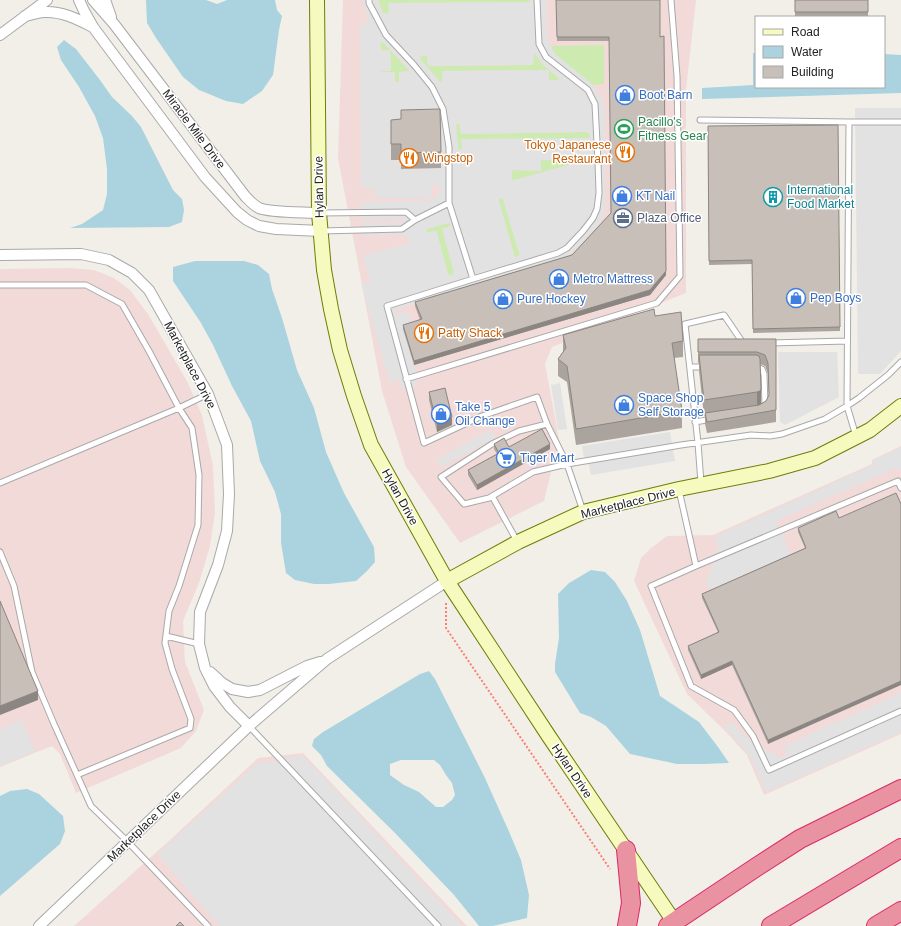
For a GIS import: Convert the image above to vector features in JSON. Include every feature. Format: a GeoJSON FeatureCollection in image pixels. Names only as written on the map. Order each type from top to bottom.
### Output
{"type":"FeatureCollection","features":[{"type":"Feature","properties":{"kind":"highway"},"geometry":{"type":"LineString","coordinates":[[673,924],[800,838],[901,789]]}},
{"type":"Feature","properties":{"kind":"highway"},"geometry":{"type":"LineString","coordinates":[[771,926],[901,848]]}},
{"type":"Feature","properties":{"kind":"highway"},"geometry":{"type":"LineString","coordinates":[[626,850],[631,904],[627,926]]}},
{"type":"Feature","properties":{"kind":"highway"},"geometry":{"type":"LineString","coordinates":[[876,926],[901,911]]}},
{"type":"Feature","properties":{"kind":"main road","name":"Hylan Drive"},"geometry":{"type":"LineString","coordinates":[[317,0],[319,213],[324,270],[340,350],[371,445],[447,581],[550,738],[626,850],[673,924]]}},
{"type":"Feature","properties":{"kind":"main road","name":"Marketplace Drive"},"geometry":{"type":"LineString","coordinates":[[447,581],[518,542],[583,512],[770,471],[815,458],[870,430],[901,406]]}},
{"type":"Feature","properties":{"kind":"street"},"geometry":{"type":"LineString","coordinates":[[0,34],[47,0]]}},
{"type":"Feature","properties":{"kind":"street"},"geometry":{"type":"LineString","coordinates":[[79,0],[93,27],[205,177],[236,212],[246,220],[259,226],[276,229],[321,231]]}},
{"type":"Feature","properties":{"kind":"street","name":"Miracle Mile Drive"},"geometry":{"type":"LineString","coordinates":[[93,0],[114,24],[245,196],[252,203],[260,208],[274,211],[319,213]]}},
{"type":"Feature","properties":{"kind":"street"},"geometry":{"type":"LineString","coordinates":[[105,0],[114,24]]}},
{"type":"Feature","properties":{"kind":"street"},"geometry":{"type":"LineString","coordinates":[[25,16],[44,12],[55,12],[68,15],[93,27]]}},
{"type":"Feature","properties":{"kind":"street","name":"Marketplace Drive"},"geometry":{"type":"LineString","coordinates":[[0,255],[82,254],[109,260],[132,273],[149,290],[208,394],[227,445],[229,494],[227,531],[218,565],[200,612],[199,644],[205,668],[214,686],[230,707],[249,726]]}},
{"type":"Feature","properties":{"kind":"street","name":"Marketplace Drive"},"geometry":{"type":"LineString","coordinates":[[39,926],[249,726],[327,659],[447,581]]}},
{"type":"Feature","properties":{"kind":"street","name":"Marketplace Drive"},"geometry":{"type":"LineString","coordinates":[[205,668],[222,683],[232,689],[248,692],[260,690],[308,666],[327,659]]}},
{"type":"Feature","properties":{"kind":"lane"},"geometry":{"type":"LineString","coordinates":[[369,0],[369,3],[386,35],[432,87],[443,109],[449,147],[449,203],[473,279]]}},
{"type":"Feature","properties":{"kind":"lane"},"geometry":{"type":"LineString","coordinates":[[537,0],[539,44],[546,57],[588,90],[595,104],[598,162],[598,204],[595,213],[589,224],[573,243],[558,253],[387,306],[424,443],[482,416],[537,397],[547,424],[567,464],[583,512]]}},
{"type":"Feature","properties":{"kind":"lane"},"geometry":{"type":"LineString","coordinates":[[406,378],[657,302],[680,276],[677,76],[671,0]]}},
{"type":"Feature","properties":{"kind":"lane"},"geometry":{"type":"LineString","coordinates":[[700,120],[901,122]]}},
{"type":"Feature","properties":{"kind":"lane"},"geometry":{"type":"LineString","coordinates":[[849,122],[847,406],[856,437]]}},
{"type":"Feature","properties":{"kind":"lane"},"geometry":{"type":"LineString","coordinates":[[321,231],[402,229],[415,220],[449,203]]}},
{"type":"Feature","properties":{"kind":"lane"},"geometry":{"type":"LineString","coordinates":[[319,213],[406,212],[415,220]]}},
{"type":"Feature","properties":{"kind":"lane"},"geometry":{"type":"LineString","coordinates":[[0,285],[86,284],[122,304],[179,408],[192,428],[199,475],[198,525],[179,586],[169,611],[165,643],[172,669],[191,719],[190,728],[77,774]]}},
{"type":"Feature","properties":{"kind":"lane"},"geometry":{"type":"LineString","coordinates":[[701,485],[696,422],[685,324],[724,314],[743,343],[750,343]]}},
{"type":"Feature","properties":{"kind":"lane"},"geometry":{"type":"LineString","coordinates":[[765,343],[848,341]]}},
{"type":"Feature","properties":{"kind":"lane"},"geometry":{"type":"LineString","coordinates":[[547,424],[519,431],[492,444],[441,477],[464,504],[489,498],[533,472],[567,464],[751,435],[770,436],[782,434],[824,419],[847,406],[888,375],[901,362]]}},
{"type":"Feature","properties":{"kind":"lane"},"geometry":{"type":"LineString","coordinates":[[690,368],[712,367]]}},
{"type":"Feature","properties":{"kind":"lane"},"geometry":{"type":"LineString","coordinates":[[750,367],[762,369],[764,374],[765,406],[763,410],[758,412]]}},
{"type":"Feature","properties":{"kind":"lane"},"geometry":{"type":"LineString","coordinates":[[0,483],[179,408],[208,394]]}},
{"type":"Feature","properties":{"kind":"lane"},"geometry":{"type":"LineString","coordinates":[[696,422],[719,418]]}},
{"type":"Feature","properties":{"kind":"lane"},"geometry":{"type":"LineString","coordinates":[[901,488],[898,481],[651,586],[691,686],[734,710],[753,736],[769,770],[901,711]]}},
{"type":"Feature","properties":{"kind":"lane"},"geometry":{"type":"LineString","coordinates":[[679,490],[696,566]]}},
{"type":"Feature","properties":{"kind":"lane"},"geometry":{"type":"LineString","coordinates":[[492,496],[518,542]]}},
{"type":"Feature","properties":{"kind":"lane"},"geometry":{"type":"LineString","coordinates":[[0,552],[14,586],[32,672],[91,806],[128,842],[208,926]]}},
{"type":"Feature","properties":{"kind":"lane"},"geometry":{"type":"LineString","coordinates":[[166,636],[199,644]]}},
{"type":"Feature","properties":{"kind":"lane"},"geometry":{"type":"LineString","coordinates":[[249,726],[438,926]]}},
{"type":"Feature","properties":{"kind":"path"},"geometry":{"type":"LineString","coordinates":[[447,581],[446,628],[610,869]]}},
{"type":"Feature","properties":{"kind":"shaded area"},"geometry":{"type":"Polygon","coordinates":[[[343,0],[696,0],[686,90],[686,293],[552,347],[545,364],[559,439],[544,501],[460,543],[406,467],[382,391],[338,158],[343,0]]]}},
{"type":"Feature","properties":{"kind":"shaded area"},"geometry":{"type":"Polygon","coordinates":[[[362,0],[378,0],[383,13],[387,14],[389,12],[388,3],[529,2],[531,0],[546,0],[547,37],[554,53],[593,85],[604,104],[605,114],[605,208],[600,223],[577,250],[564,258],[396,309],[395,312],[397,314],[408,312],[412,326],[403,329],[418,380],[416,387],[403,390],[400,380],[390,382],[361,284],[370,282],[363,256],[410,243],[410,241],[408,237],[399,234],[362,236],[362,222],[402,223],[404,220],[362,220],[361,202],[429,201],[437,196],[440,188],[437,185],[431,186],[431,198],[375,198],[374,190],[370,188],[361,188],[360,23],[370,22],[362,0]],[[383,42],[380,43],[381,50],[390,50],[391,71],[381,72],[395,72],[395,82],[398,83],[399,72],[410,71],[383,42]],[[534,54],[533,65],[428,66],[427,56],[421,56],[420,59],[440,82],[442,81],[442,71],[549,70],[549,80],[559,80],[558,77],[544,66],[534,54]],[[457,124],[458,148],[460,150],[462,148],[461,139],[589,138],[590,134],[587,132],[461,134],[460,125],[457,124]],[[541,160],[541,171],[512,170],[512,179],[515,180],[579,162],[580,160],[541,160]],[[500,198],[499,202],[514,256],[517,257],[519,253],[503,199],[500,198]],[[448,223],[427,229],[426,231],[428,233],[436,230],[448,274],[450,276],[454,272],[442,229],[450,226],[450,224],[448,223]]]}},
{"type":"Feature","properties":{"kind":"shaded area"},"geometry":{"type":"Polygon","coordinates":[[[855,108],[901,108],[901,351],[880,374],[858,374],[855,108]]]}},
{"type":"Feature","properties":{"kind":"shaded area"},"geometry":{"type":"Polygon","coordinates":[[[70,268],[94,270],[114,278],[130,290],[148,314],[188,383],[202,415],[213,466],[215,512],[210,546],[199,583],[183,621],[185,662],[204,710],[196,731],[181,748],[76,793],[60,754],[52,746],[0,767],[0,269],[70,268]]]}},
{"type":"Feature","properties":{"kind":"shaded area"},"geometry":{"type":"Polygon","coordinates":[[[778,352],[837,352],[839,397],[785,425],[780,422],[778,352]]]}},
{"type":"Feature","properties":{"kind":"shaded area"},"geometry":{"type":"Polygon","coordinates":[[[560,383],[567,429],[558,430],[551,385],[560,383]]]}},
{"type":"Feature","properties":{"kind":"shaded area"},"geometry":{"type":"Polygon","coordinates":[[[491,430],[495,438],[441,467],[437,459],[491,430]]]}},
{"type":"Feature","properties":{"kind":"shaded area"},"geometry":{"type":"Polygon","coordinates":[[[670,432],[675,461],[591,475],[589,465],[583,454],[582,446],[670,432]]]}},
{"type":"Feature","properties":{"kind":"shaded area"},"geometry":{"type":"Polygon","coordinates":[[[901,446],[901,734],[764,795],[747,755],[687,694],[634,581],[641,558],[667,536],[713,535],[872,464],[872,460],[901,446]]]}},
{"type":"Feature","properties":{"kind":"shaded area"},"geometry":{"type":"Polygon","coordinates":[[[901,448],[901,472],[898,467],[776,521],[791,555],[709,590],[706,582],[719,547],[715,537],[875,464],[874,460],[901,448]]]}},
{"type":"Feature","properties":{"kind":"shaded area"},"geometry":{"type":"Polygon","coordinates":[[[901,693],[901,732],[766,792],[750,756],[724,727],[730,721],[749,740],[781,758],[787,754],[784,746],[901,693]]]}},
{"type":"Feature","properties":{"kind":"shaded area"},"geometry":{"type":"Polygon","coordinates":[[[22,720],[35,751],[0,766],[0,729],[22,720]]]}},
{"type":"Feature","properties":{"kind":"shaded area"},"geometry":{"type":"Polygon","coordinates":[[[303,753],[467,926],[74,926],[258,758],[303,753]]]}},
{"type":"Feature","properties":{"kind":"shaded area"},"geometry":{"type":"Polygon","coordinates":[[[303,756],[462,926],[220,926],[157,854],[257,764],[303,756]]]}},
{"type":"Feature","properties":{"kind":"green space"},"geometry":{"type":"Polygon","coordinates":[[[378,0],[531,0],[529,2],[389,3],[388,14],[383,13],[378,0]]]}},
{"type":"Feature","properties":{"kind":"green space"},"geometry":{"type":"Polygon","coordinates":[[[380,43],[384,43],[417,79],[417,81],[410,82],[410,72],[399,82],[395,82],[395,72],[381,71],[391,70],[390,50],[381,50],[380,43]]]}},
{"type":"Feature","properties":{"kind":"green space"},"geometry":{"type":"Polygon","coordinates":[[[604,45],[604,84],[593,85],[556,56],[550,46],[604,45]]]}},
{"type":"Feature","properties":{"kind":"green space"},"geometry":{"type":"Polygon","coordinates":[[[534,54],[543,65],[558,77],[559,80],[549,80],[549,70],[442,71],[442,81],[440,82],[420,59],[421,56],[427,56],[428,66],[533,65],[534,54]]]}},
{"type":"Feature","properties":{"kind":"green space"},"geometry":{"type":"Polygon","coordinates":[[[456,124],[459,124],[461,134],[587,132],[590,134],[589,138],[462,147],[460,150],[458,148],[456,124]]]}},
{"type":"Feature","properties":{"kind":"green space"},"geometry":{"type":"Polygon","coordinates":[[[541,160],[580,160],[579,162],[515,180],[512,179],[512,170],[541,171],[541,160]]]}},
{"type":"Feature","properties":{"kind":"green space"},"geometry":{"type":"Polygon","coordinates":[[[500,198],[503,199],[519,253],[517,257],[514,256],[499,202],[500,198]]]}},
{"type":"Feature","properties":{"kind":"green space"},"geometry":{"type":"Polygon","coordinates":[[[448,223],[451,226],[442,229],[454,272],[453,275],[450,276],[448,274],[436,230],[428,233],[426,231],[427,229],[448,223]]]}},
{"type":"Feature","properties":{"kind":"water"},"geometry":{"type":"Polygon","coordinates":[[[146,0],[206,0],[217,4],[227,0],[275,0],[277,10],[282,16],[273,75],[262,91],[243,104],[226,101],[199,90],[183,77],[147,23],[146,0]]]}},
{"type":"Feature","properties":{"kind":"water"},"geometry":{"type":"Polygon","coordinates":[[[64,40],[76,49],[112,97],[141,127],[173,190],[182,199],[184,210],[182,222],[169,227],[70,228],[82,224],[103,210],[107,194],[107,169],[103,138],[95,116],[79,87],[61,60],[57,47],[64,40]]]}},
{"type":"Feature","properties":{"kind":"water"},"geometry":{"type":"Polygon","coordinates":[[[753,53],[755,53],[755,88],[885,88],[885,54],[901,55],[901,93],[702,99],[702,88],[753,85],[753,53]]]}},
{"type":"Feature","properties":{"kind":"water"},"geometry":{"type":"Polygon","coordinates":[[[195,261],[244,261],[258,265],[269,274],[272,289],[297,370],[314,408],[326,452],[344,493],[374,547],[375,562],[356,581],[314,584],[295,580],[286,573],[281,543],[281,514],[275,492],[260,461],[251,421],[201,323],[173,281],[173,267],[195,261]]]}},
{"type":"Feature","properties":{"kind":"water"},"geometry":{"type":"Polygon","coordinates":[[[591,570],[605,572],[615,582],[627,601],[640,630],[660,696],[699,722],[729,763],[677,764],[630,754],[606,726],[591,717],[580,713],[555,672],[559,638],[558,594],[569,583],[591,570]]]}},
{"type":"Feature","properties":{"kind":"water"},"geometry":{"type":"Polygon","coordinates":[[[429,671],[435,679],[484,776],[507,827],[521,860],[529,895],[527,918],[493,926],[479,926],[454,895],[395,833],[327,766],[321,755],[312,746],[314,739],[323,732],[420,674],[429,671]],[[401,760],[390,764],[390,775],[404,785],[419,792],[436,807],[443,807],[452,800],[455,795],[452,783],[440,765],[434,760],[401,760]]]}},
{"type":"Feature","properties":{"kind":"water"},"geometry":{"type":"Polygon","coordinates":[[[27,789],[39,794],[63,816],[65,831],[60,844],[0,896],[0,796],[10,791],[27,789]]]}},
{"type":"Feature","properties":{"kind":"building"},"geometry":{"type":"Polygon","coordinates":[[[556,0],[660,0],[660,37],[664,36],[666,271],[650,290],[414,361],[403,325],[422,319],[415,302],[572,255],[611,213],[609,37],[557,37],[556,0]]]}},
{"type":"Feature","properties":{"kind":"building"},"geometry":{"type":"Polygon","coordinates":[[[795,0],[868,0],[868,12],[795,12],[795,0]]]}},
{"type":"Feature","properties":{"kind":"building"},"geometry":{"type":"Polygon","coordinates":[[[440,109],[441,152],[401,153],[401,144],[391,144],[391,120],[401,119],[401,110],[440,109]]]}},
{"type":"Feature","properties":{"kind":"building","name":"International Food Market"},"geometry":{"type":"Polygon","coordinates":[[[838,125],[840,327],[753,329],[752,260],[709,261],[708,126],[838,125]]]}},
{"type":"Feature","properties":{"kind":"building","name":"Space Shop Self Storage"},"geometry":{"type":"Polygon","coordinates":[[[654,309],[655,316],[681,312],[683,341],[672,343],[682,411],[576,429],[567,366],[558,359],[566,348],[563,335],[654,309]]]}},
{"type":"Feature","properties":{"kind":"building"},"geometry":{"type":"Polygon","coordinates":[[[698,339],[776,339],[776,410],[707,422],[705,413],[759,405],[766,401],[769,395],[768,363],[765,355],[757,352],[698,352],[698,339]]]}},
{"type":"Feature","properties":{"kind":"building"},"geometry":{"type":"Polygon","coordinates":[[[699,355],[759,356],[760,391],[704,400],[699,355]]]}},
{"type":"Feature","properties":{"kind":"building","name":"Take 5 Oil Change"},"geometry":{"type":"Polygon","coordinates":[[[445,388],[452,417],[437,424],[429,392],[445,388]]]}},
{"type":"Feature","properties":{"kind":"building"},"geometry":{"type":"Polygon","coordinates":[[[542,429],[550,444],[477,485],[468,470],[499,453],[494,444],[504,438],[509,447],[542,429]]]}},
{"type":"Feature","properties":{"kind":"building"},"geometry":{"type":"Polygon","coordinates":[[[896,493],[901,504],[901,681],[768,740],[732,661],[701,675],[688,646],[719,632],[702,594],[806,548],[798,528],[836,511],[839,518],[896,493]]]}},
{"type":"Feature","properties":{"kind":"building"},"geometry":{"type":"Polygon","coordinates":[[[0,601],[38,691],[0,706],[0,601]]]}},
{"type":"Feature","properties":{"kind":"building"},"geometry":{"type":"Polygon","coordinates":[[[180,922],[184,926],[176,926],[180,922]]]}},
{"type":"Feature","properties":{"kind":"place","name":"Boot Barn"},"geometry":{"type":"Point","coordinates":[625,95]}},
{"type":"Feature","properties":{"kind":"place","name":"Pacillo's Fitness Gear"},"geometry":{"type":"Point","coordinates":[624,129]}},
{"type":"Feature","properties":{"kind":"place","name":"Tokyo Japanese Restaurant"},"geometry":{"type":"Point","coordinates":[625,152]}},
{"type":"Feature","properties":{"kind":"place","name":"Wingstop"},"geometry":{"type":"Point","coordinates":[409,158]}},
{"type":"Feature","properties":{"kind":"place","name":"KT Nail"},"geometry":{"type":"Point","coordinates":[622,196]}},
{"type":"Feature","properties":{"kind":"place","name":"International Food Market"},"geometry":{"type":"Point","coordinates":[773,197]}},
{"type":"Feature","properties":{"kind":"place","name":"Plaza Office"},"geometry":{"type":"Point","coordinates":[623,218]}},
{"type":"Feature","properties":{"kind":"place","name":"Metro Mattress"},"geometry":{"type":"Point","coordinates":[559,279]}},
{"type":"Feature","properties":{"kind":"place","name":"Pep Boys"},"geometry":{"type":"Point","coordinates":[796,298]}},
{"type":"Feature","properties":{"kind":"place","name":"Pure Hockey"},"geometry":{"type":"Point","coordinates":[503,299]}},
{"type":"Feature","properties":{"kind":"place","name":"Patty Shack"},"geometry":{"type":"Point","coordinates":[424,333]}},
{"type":"Feature","properties":{"kind":"place","name":"Space Shop Self Storage"},"geometry":{"type":"Point","coordinates":[624,405]}},
{"type":"Feature","properties":{"kind":"place","name":"Take 5 Oil Change"},"geometry":{"type":"Point","coordinates":[441,414]}},
{"type":"Feature","properties":{"kind":"place","name":"Tiger Mart"},"geometry":{"type":"Point","coordinates":[506,458]}}]}
